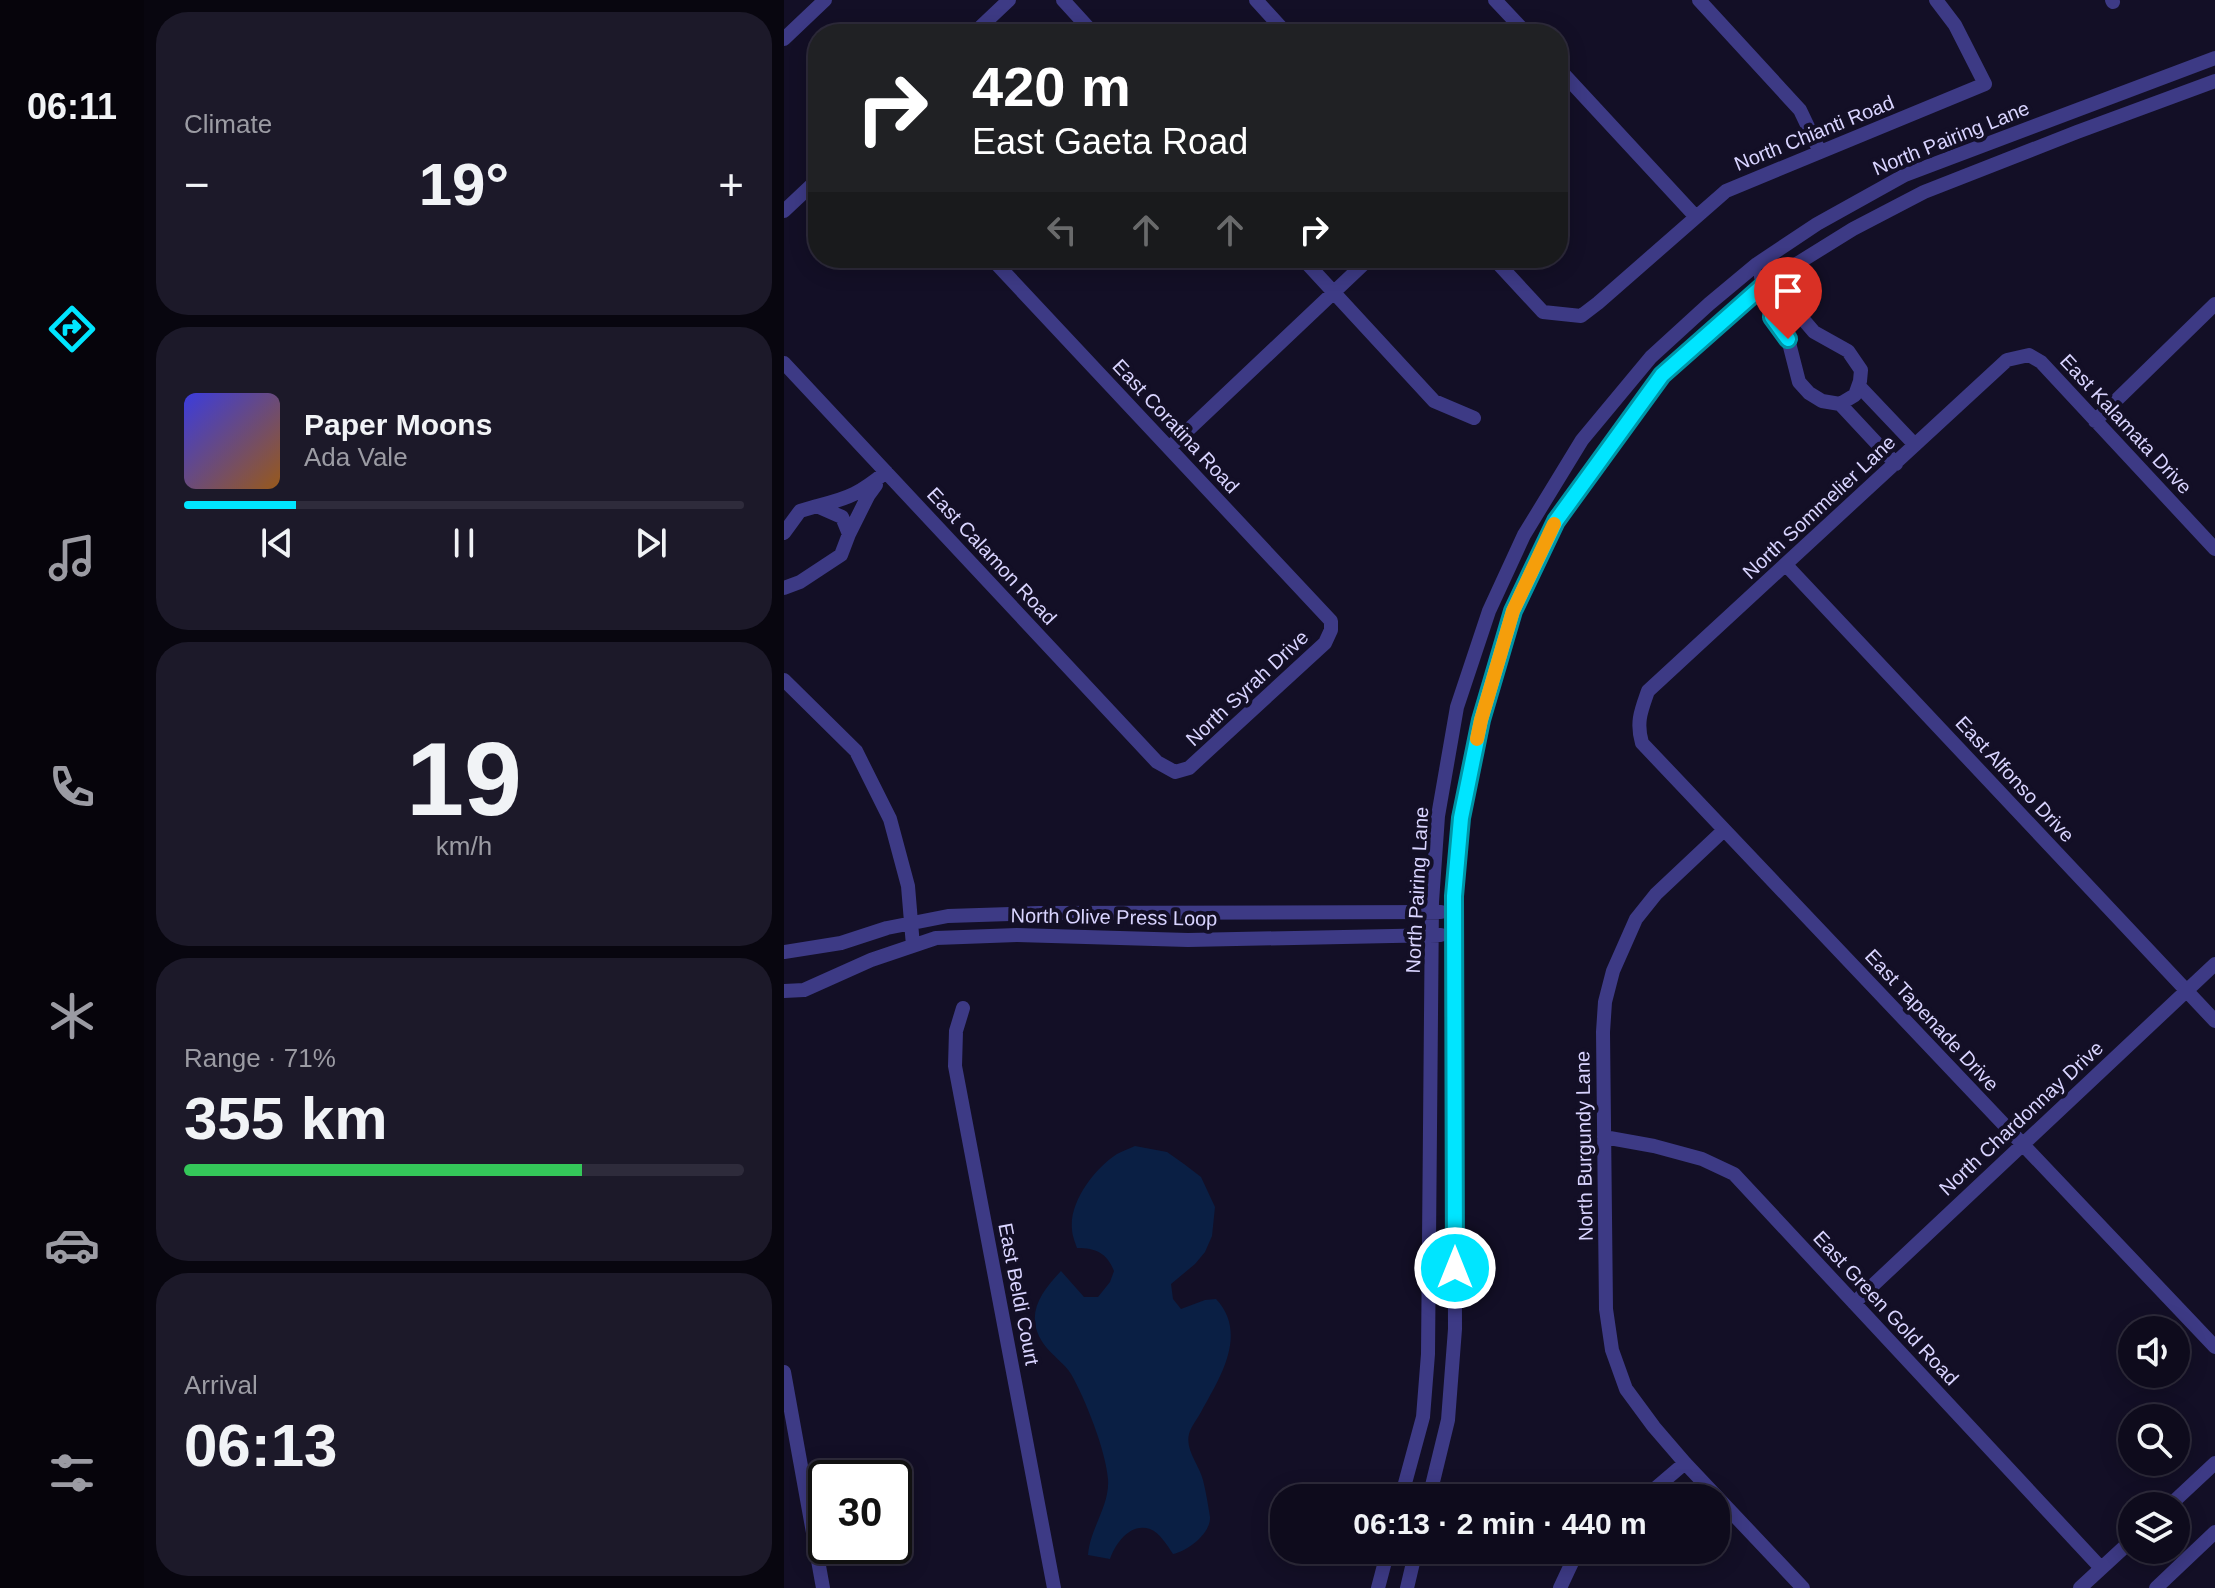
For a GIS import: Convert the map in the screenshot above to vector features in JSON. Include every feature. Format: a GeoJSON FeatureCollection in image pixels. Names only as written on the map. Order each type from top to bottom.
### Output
{"type":"FeatureCollection","features":[{"type":"Feature","properties":{"kind":"street"},"geometry":{"type":"LineString","coordinates":[[784,39],[825,0]]}},
{"type":"Feature","properties":{"kind":"street"},"geometry":{"type":"LineString","coordinates":[[984,24],[1009,0]]}},
{"type":"Feature","properties":{"kind":"street"},"geometry":{"type":"LineString","coordinates":[[1063,0],[1085,24]]}},
{"type":"Feature","properties":{"kind":"street"},"geometry":{"type":"LineString","coordinates":[[1256,0],[1278,24]]}},
{"type":"Feature","properties":{"kind":"street"},"geometry":{"type":"LineString","coordinates":[[1495,0],[1518,24]]}},
{"type":"Feature","properties":{"kind":"street"},"geometry":{"type":"LineString","coordinates":[[1699,0],[1800,110],[1820,152]]}},
{"type":"Feature","properties":{"kind":"street","name":"North Chianti Road"},"geometry":{"type":"LineString","coordinates":[[1502,268],[1543,312],[1581,316],[1726,191],[1985,84],[1955,25],[1936,0]]}},
{"type":"Feature","properties":{"kind":"street","name":"North Pairing Lane"},"geometry":{"type":"LineString","coordinates":[[1405,1484],[1423,1417],[1428,1354],[1432,912],[1438,816],[1457,707],[1489,611],[1524,535],[1582,440],[1651,357],[1753,268],[1817,224],[1905,175],[2215,58]]}},
{"type":"Feature","properties":{"kind":"street"},"geometry":{"type":"LineString","coordinates":[[1568,79],[1696,217]]}},
{"type":"Feature","properties":{"kind":"street","name":"North Pairing Lane"},"geometry":{"type":"LineString","coordinates":[[1432,1484],[1448,1420],[1455,1329],[1454,912],[1461,818],[1481,720],[1513,611],[1556,521],[1662,375],[1766,283],[1853,229],[1924,192],[2215,81]]}},
{"type":"Feature","properties":{"kind":"street"},"geometry":{"type":"LineString","coordinates":[[784,211],[808,188]]}},
{"type":"Feature","properties":{"kind":"street","name":"East Coratina Road"},"geometry":{"type":"LineString","coordinates":[[1000,268],[1331,621]]}},
{"type":"Feature","properties":{"kind":"street"},"geometry":{"type":"LineString","coordinates":[[1311,268],[1434,401],[1474,418]]}},
{"type":"Feature","properties":{"kind":"street"},"geometry":{"type":"LineString","coordinates":[[1169,448],[1359,268]]}},
{"type":"Feature","properties":{"kind":"street"},"geometry":{"type":"LineString","coordinates":[[1753,268],[1775,300],[1772,317],[1788,339],[1799,382],[1822,401],[1840,404],[1896,464]]}},
{"type":"Feature","properties":{"kind":"street"},"geometry":{"type":"LineString","coordinates":[[1775,300],[1790,304],[1814,332],[1848,351],[1861,370],[1855,395],[1840,404]]}},
{"type":"Feature","properties":{"kind":"street"},"geometry":{"type":"LineString","coordinates":[[2095,421],[2215,304]]}},
{"type":"Feature","properties":{"kind":"street","name":"North Sommelier Lane"},"geometry":{"type":"LineString","coordinates":[[1640,713],[1648,691],[2007,360],[2029,355],[2041,362]]}},
{"type":"Feature","properties":{"kind":"street","name":"East Kalamata Drive"},"geometry":{"type":"LineString","coordinates":[[2041,362],[2215,549]]}},
{"type":"Feature","properties":{"kind":"street","name":"East Calamon Road"},"geometry":{"type":"LineString","coordinates":[[784,363],[1157,762],[1175,772]]}},
{"type":"Feature","properties":{"kind":"street"},"geometry":{"type":"LineString","coordinates":[[1859,386],[1915,445]]}},
{"type":"Feature","properties":{"kind":"street"},"geometry":{"type":"LineString","coordinates":[[784,533],[800,511],[847,499],[862,492],[886,472]]}},
{"type":"Feature","properties":{"kind":"street"},"geometry":{"type":"LineString","coordinates":[[784,588],[800,582],[841,555],[868,496],[886,472]]}},
{"type":"Feature","properties":{"kind":"street"},"geometry":{"type":"LineString","coordinates":[[817,506],[842,517],[849,534]]}},
{"type":"Feature","properties":{"kind":"street","name":"East Alfonso Drive"},"geometry":{"type":"LineString","coordinates":[[1786,565],[2215,1021]]}},
{"type":"Feature","properties":{"kind":"street","name":"North Syrah Drive"},"geometry":{"type":"LineString","coordinates":[[1175,772],[1189,768],[1325,643],[1331,621]]}},
{"type":"Feature","properties":{"kind":"street"},"geometry":{"type":"LineString","coordinates":[[784,680],[856,751],[890,819],[908,886],[913,946]]}},
{"type":"Feature","properties":{"kind":"street","name":"East Tapenade Drive"},"geometry":{"type":"LineString","coordinates":[[1640,713],[1637,729],[1642,743],[2215,1347]]}},
{"type":"Feature","properties":{"kind":"street","name":"North Burgundy Lane"},"geometry":{"type":"LineString","coordinates":[[1724,830],[1656,894],[1636,919],[1613,971],[1605,1002],[1606,1309],[1612,1350],[1626,1389],[1685,1463],[1803,1588]]}},
{"type":"Feature","properties":{"kind":"street","name":"North Olive Press Loop"},"geometry":{"type":"LineString","coordinates":[[784,952],[841,943],[887,928],[948,916],[1454,912]]}},
{"type":"Feature","properties":{"kind":"street","name":"North Olive Press Loop"},"geometry":{"type":"LineString","coordinates":[[784,991],[804,990],[871,960],[936,938],[1017,935],[1173,940],[1454,935]]}},
{"type":"Feature","properties":{"kind":"street","name":"North Chardonnay Drive"},"geometry":{"type":"LineString","coordinates":[[1854,1303],[2215,964]]}},
{"type":"Feature","properties":{"kind":"street","name":"East Beldi Court"},"geometry":{"type":"LineString","coordinates":[[963,1008],[956,1031],[955,1066],[1054,1588]]}},
{"type":"Feature","properties":{"kind":"street","name":"East Green Gold Road"},"geometry":{"type":"LineString","coordinates":[[1604,1137],[1702,1159],[1734,1174],[2101,1568]]}},
{"type":"Feature","properties":{"kind":"street"},"geometry":{"type":"LineString","coordinates":[[784,1372],[823,1588]]}},
{"type":"Feature","properties":{"kind":"street"},"geometry":{"type":"LineString","coordinates":[[1660,1484],[1685,1463]]}},
{"type":"Feature","properties":{"kind":"street"},"geometry":{"type":"LineString","coordinates":[[2184,1492],[2215,1463]]}},
{"type":"Feature","properties":{"kind":"street"},"geometry":{"type":"LineString","coordinates":[[2156,1588],[2215,1532]]}},
{"type":"Feature","properties":{"kind":"street"},"geometry":{"type":"LineString","coordinates":[[2080,1588],[2118,1553]]}},
{"type":"Feature","properties":{"kind":"street"},"geometry":{"type":"LineString","coordinates":[[1378,1588],[1384,1564]]}},
{"type":"Feature","properties":{"kind":"street"},"geometry":{"type":"LineString","coordinates":[[1407,1588],[1413,1564]]}},
{"type":"Feature","properties":{"kind":"street"},"geometry":{"type":"LineString","coordinates":[[1560,1588],[1571,1564]]}},
{"type":"Feature","properties":{"kind":"water"},"geometry":{"type":"Polygon","coordinates":[[[1135,1146],[1167,1152],[1201,1177],[1215,1207],[1212,1236],[1195,1264],[1171,1284],[1173,1299],[1181,1309],[1216,1299],[1226,1313],[1231,1341],[1216,1385],[1188,1440],[1206,1494],[1210,1517],[1207,1529],[1192,1545],[1173,1554],[1154,1531],[1136,1529],[1124,1536],[1110,1559],[1088,1555],[1108,1489],[1099,1440],[1077,1384],[1039,1336],[1035,1316],[1046,1288],[1061,1271],[1084,1297],[1098,1297],[1110,1282],[1114,1271],[1104,1256],[1090,1249],[1077,1248],[1072,1234],[1072,1219],[1079,1197],[1092,1177],[1117,1154],[1135,1146]]]}},
{"type":"Feature","properties":{"kind":"slow traffic"},"geometry":{"type":"LineString","coordinates":[[1477,739],[1513,611],[1554,524]]}},
{"type":"Feature","properties":{"kind":"route"},"geometry":{"type":"LineString","coordinates":[[1455,1268],[1454,896],[1461,818],[1481,720],[1513,611],[1556,521],[1662,375],[1766,283],[1775,300],[1772,317],[1788,339]]}}]}
